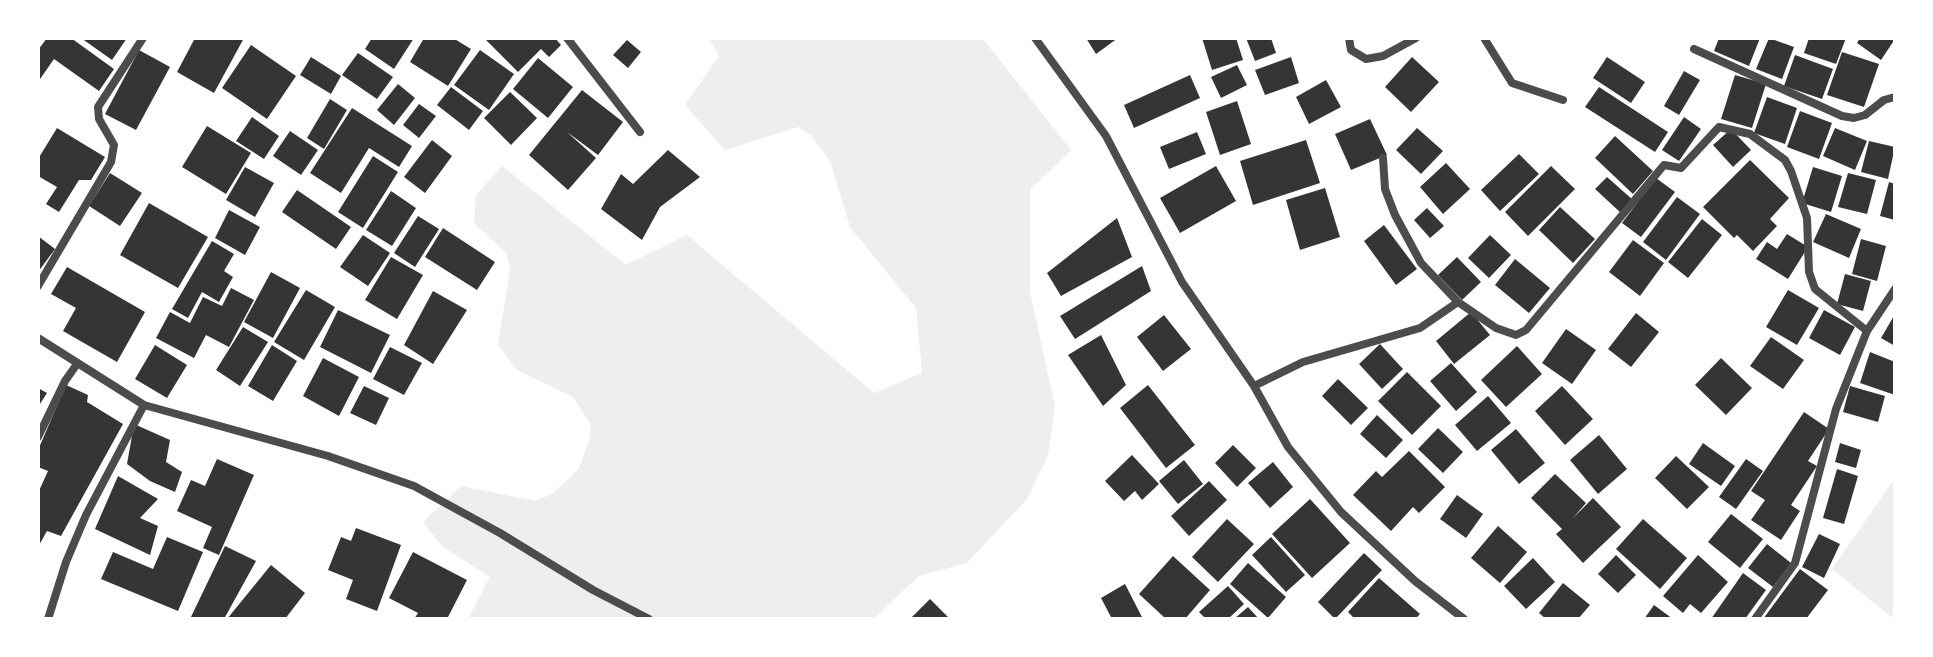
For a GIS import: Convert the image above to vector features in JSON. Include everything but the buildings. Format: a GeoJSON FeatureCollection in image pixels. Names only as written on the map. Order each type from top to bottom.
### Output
{"type":"FeatureCollection","features":[{"type":"Feature","properties":{"kind":"street"},"geometry":{"type":"LineString","coordinates":[[38,286],[111,162],[114,145],[99,119],[98,107],[143,38]]}},
{"type":"Feature","properties":{"kind":"street"},"geometry":{"type":"LineString","coordinates":[[567,38],[640,132]]}},
{"type":"Feature","properties":{"kind":"street"},"geometry":{"type":"LineString","coordinates":[[1035,38],[1106,136],[1182,282],[1254,386],[1288,447],[1341,512],[1415,581],[1464,619]]}},
{"type":"Feature","properties":{"kind":"street"},"geometry":{"type":"LineString","coordinates":[[1349,38],[1351,50],[1366,59],[1383,56],[1416,38]]}},
{"type":"Feature","properties":{"kind":"street"},"geometry":{"type":"LineString","coordinates":[[1484,38],[1512,83],[1563,100]]}},
{"type":"Feature","properties":{"kind":"street"},"geometry":{"type":"LineString","coordinates":[[1694,49],[1842,116],[1854,118],[1865,115],[1884,100],[1895,97]]}},
{"type":"Feature","properties":{"kind":"street"},"geometry":{"type":"LineString","coordinates":[[1383,158],[1385,189],[1421,263],[1458,302],[1504,333],[1516,335],[1526,330],[1664,165],[1681,168],[1719,127],[1750,134],[1785,160],[1807,218],[1809,272],[1815,289],[1867,331]]}},
{"type":"Feature","properties":{"kind":"street"},"geometry":{"type":"LineString","coordinates":[[1755,619],[1795,563],[1836,409],[1867,331],[1895,289]]}},
{"type":"Feature","properties":{"kind":"street"},"geometry":{"type":"LineString","coordinates":[[1254,386],[1303,362],[1420,328],[1458,302]]}},
{"type":"Feature","properties":{"kind":"street"},"geometry":{"type":"LineString","coordinates":[[38,338],[144,405],[328,456],[414,486],[649,619]]}},
{"type":"Feature","properties":{"kind":"street"},"geometry":{"type":"LineString","coordinates":[[38,437],[65,381],[77,364]]}},
{"type":"Feature","properties":{"kind":"street"},"geometry":{"type":"LineString","coordinates":[[48,619],[66,562],[86,515],[144,405]]}},
{"type":"Feature","properties":{"kind":"shaded area"},"geometry":{"type":"Polygon","coordinates":[[[709,38],[982,38],[1071,150],[1030,190],[1030,292],[1055,406],[1048,456],[1027,499],[967,563],[919,576],[873,619],[468,619],[490,577],[443,547],[423,522],[461,486],[535,501],[552,494],[579,469],[591,425],[573,397],[517,370],[498,345],[510,269],[507,254],[474,223],[476,195],[502,166],[626,265],[687,235],[874,393],[922,373],[916,308],[850,227],[830,161],[811,135],[798,127],[725,150],[685,105],[719,56],[709,38]]]}},
{"type":"Feature","properties":{"kind":"shaded area"},"geometry":{"type":"Polygon","coordinates":[[[1895,478],[1895,619],[1894,619],[1832,569],[1895,478]]]}}]}
